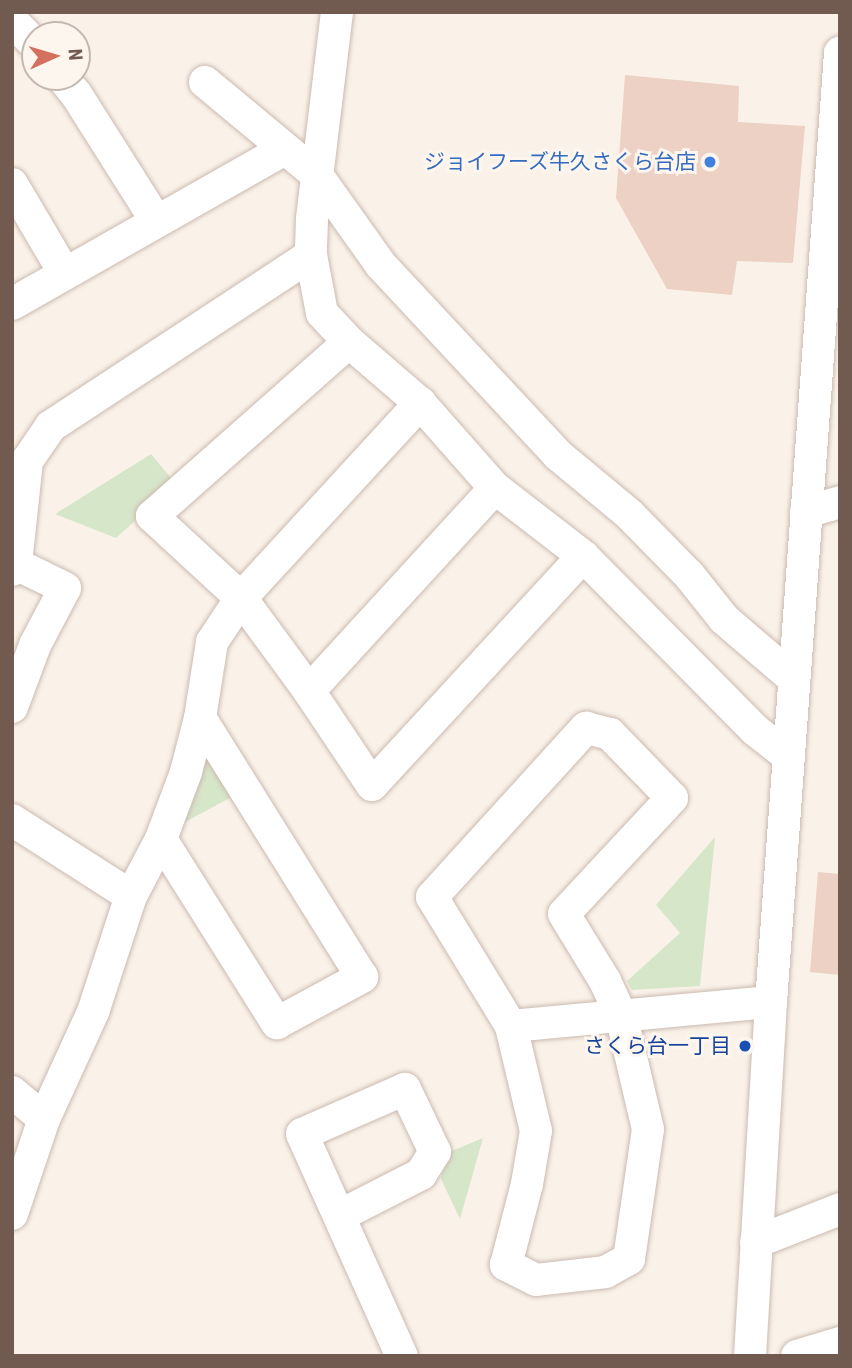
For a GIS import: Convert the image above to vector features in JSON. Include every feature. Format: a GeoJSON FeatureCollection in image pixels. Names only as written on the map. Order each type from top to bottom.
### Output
{"type":"FeatureCollection","features":[{"type":"Feature","properties":{"kind":"street"},"geometry":{"type":"LineString","coordinates":[[337,12],[317,175],[312,255],[323,313],[349,342],[420,403],[495,488],[583,556],[755,730],[788,756]]}},
{"type":"Feature","properties":{"kind":"street"},"geometry":{"type":"LineString","coordinates":[[750,1356],[771,1002],[840,53]]}},
{"type":"Feature","properties":{"kind":"street"},"geometry":{"type":"LineString","coordinates":[[205,82],[317,175],[381,265],[558,455],[629,514],[689,575],[724,619],[794,679]]}},
{"type":"Feature","properties":{"kind":"street"},"geometry":{"type":"LineString","coordinates":[[74,91],[157,222]]}},
{"type":"Feature","properties":{"kind":"street"},"geometry":{"type":"LineString","coordinates":[[12,304],[285,149]]}},
{"type":"Feature","properties":{"kind":"street"},"geometry":{"type":"LineString","coordinates":[[12,184],[65,274]]}},
{"type":"Feature","properties":{"kind":"street"},"geometry":{"type":"LineString","coordinates":[[12,707],[35,645],[65,588],[14,567],[27,461],[51,426],[312,255]]}},
{"type":"Feature","properties":{"kind":"street"},"geometry":{"type":"LineString","coordinates":[[349,342],[152,516],[242,598],[372,785],[583,556]]}},
{"type":"Feature","properties":{"kind":"street"},"geometry":{"type":"LineString","coordinates":[[12,1214],[44,1119],[93,1012],[131,896],[161,839],[186,772],[200,718],[212,642],[242,598],[420,403]]}},
{"type":"Feature","properties":{"kind":"street"},"geometry":{"type":"LineString","coordinates":[[309,691],[495,488]]}},
{"type":"Feature","properties":{"kind":"street"},"geometry":{"type":"LineString","coordinates":[[806,512],[840,502]]}},
{"type":"Feature","properties":{"kind":"street"},"geometry":{"type":"LineString","coordinates":[[161,839],[277,1023],[362,977],[200,718]]}},
{"type":"Feature","properties":{"kind":"street"},"geometry":{"type":"LineString","coordinates":[[586,728],[610,734],[672,798],[564,914],[606,981],[621,1014],[648,1129],[629,1259],[606,1272],[536,1280],[506,1265],[527,1184],[536,1130],[511,1026],[432,897],[586,728]]}},
{"type":"Feature","properties":{"kind":"street"},"geometry":{"type":"LineString","coordinates":[[12,820],[131,896]]}},
{"type":"Feature","properties":{"kind":"street"},"geometry":{"type":"LineString","coordinates":[[511,1026],[771,1002]]}},
{"type":"Feature","properties":{"kind":"street"},"geometry":{"type":"LineString","coordinates":[[12,1092],[44,1119]]}},
{"type":"Feature","properties":{"kind":"street"},"geometry":{"type":"LineString","coordinates":[[756,1242],[840,1209]]}},
{"type":"Feature","properties":{"kind":"street"},"geometry":{"type":"LineString","coordinates":[[341,1215],[402,1356]]}},
{"type":"Feature","properties":{"kind":"street"},"geometry":{"type":"LineString","coordinates":[[797,1356],[840,1343]]}},
{"type":"Feature","properties":{"kind":"green space"},"geometry":{"type":"Polygon","coordinates":[[[151,454],[176,484],[116,538],[55,514],[151,454]]]}},
{"type":"Feature","properties":{"kind":"green space"},"geometry":{"type":"Polygon","coordinates":[[[201,750],[239,793],[176,827],[201,750]]]}},
{"type":"Feature","properties":{"kind":"green space"},"geometry":{"type":"Polygon","coordinates":[[[715,837],[700,986],[632,990],[627,981],[680,933],[656,905],[715,837]]]}},
{"type":"Feature","properties":{"kind":"green space"},"geometry":{"type":"Polygon","coordinates":[[[483,1138],[460,1219],[441,1179],[447,1153],[483,1138]]]}},
{"type":"Feature","properties":{"kind":"building","name":"ジョイフーズ牛久さくら台店"},"geometry":{"type":"Polygon","coordinates":[[[625,75],[739,86],[738,122],[805,126],[793,263],[737,261],[732,295],[667,289],[616,198],[625,75]]]}},
{"type":"Feature","properties":{"kind":"building"},"geometry":{"type":"Polygon","coordinates":[[[818,872],[840,874],[840,975],[810,972],[818,872]]]}},
{"type":"Feature","properties":{"kind":"place","name":"ジョイフーズ牛久さくら台店"},"geometry":{"type":"Point","coordinates":[710,162]}},
{"type":"Feature","properties":{"kind":"place","name":"さくら台一丁目"},"geometry":{"type":"Point","coordinates":[745,1046]}}]}
